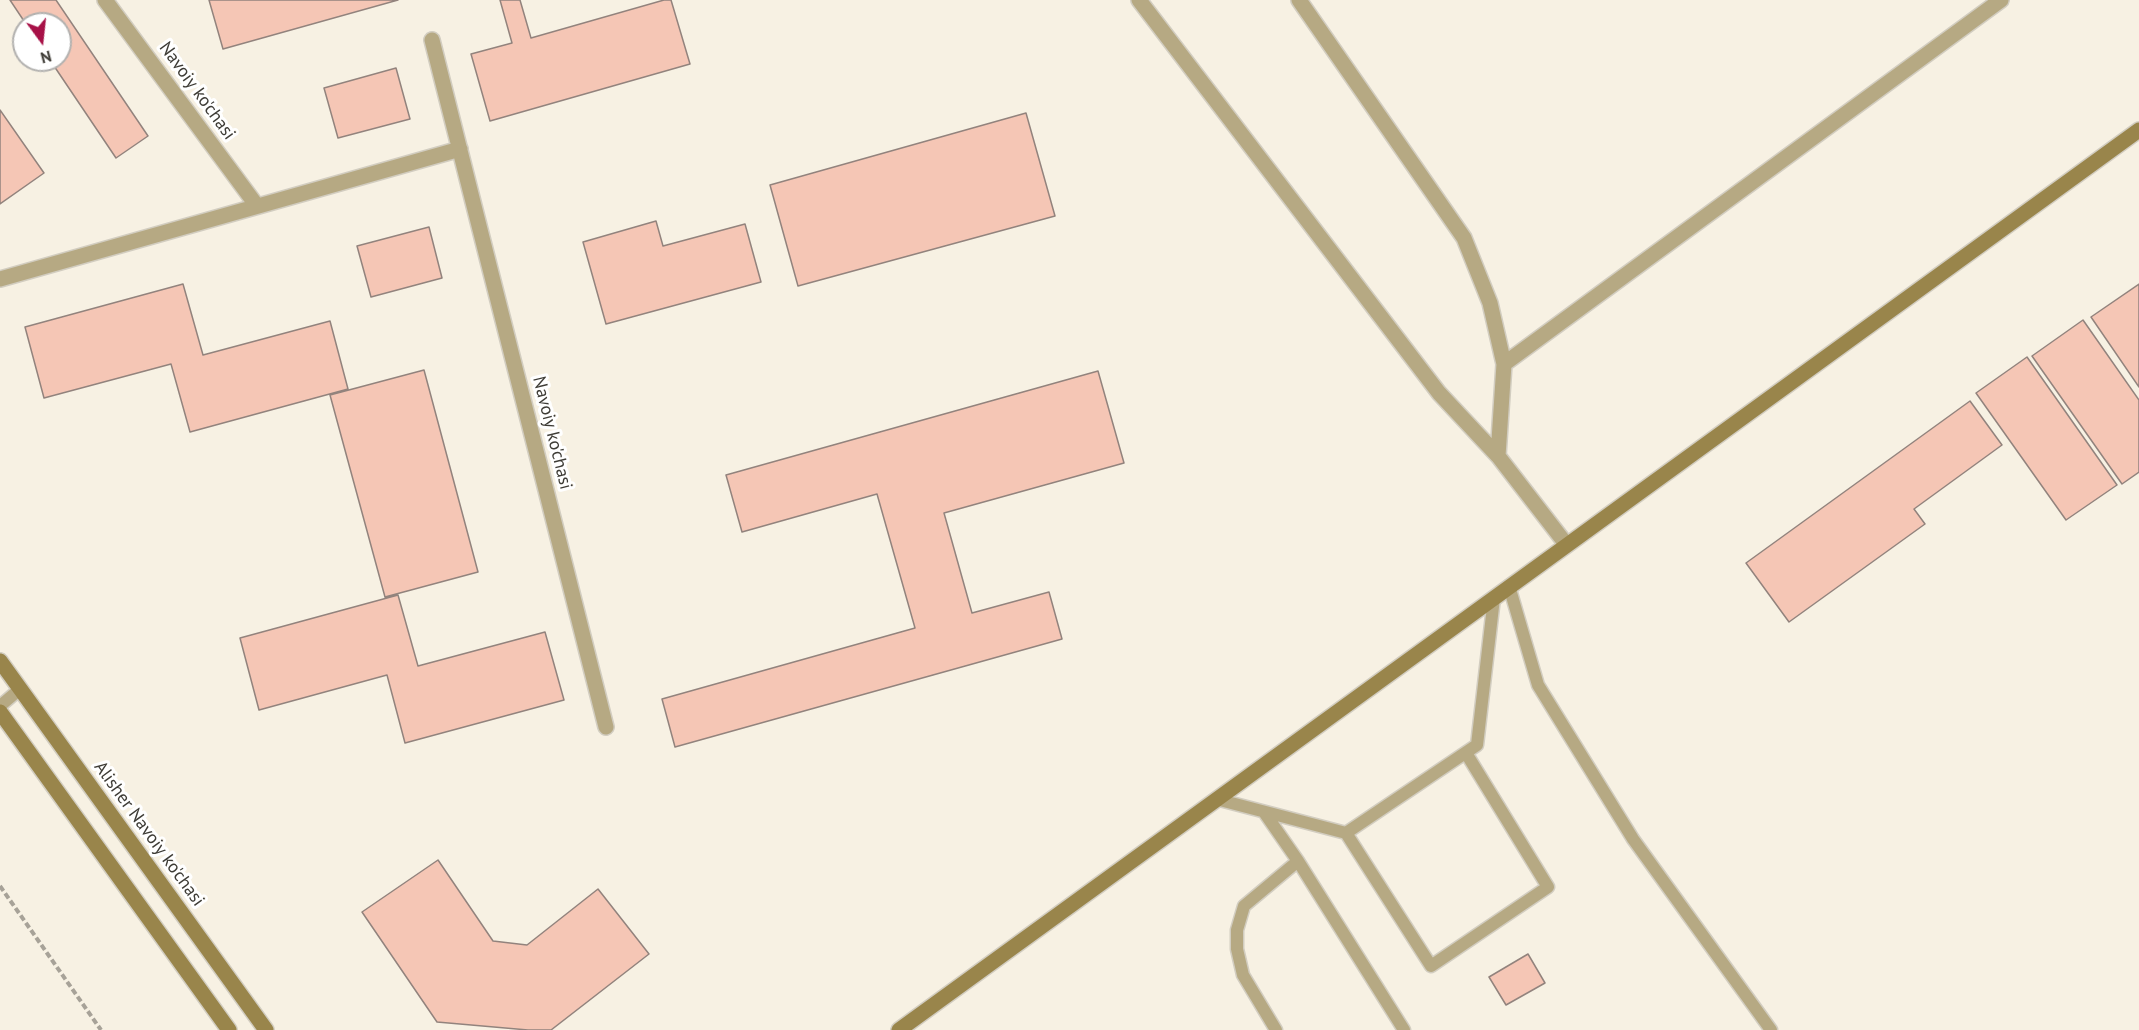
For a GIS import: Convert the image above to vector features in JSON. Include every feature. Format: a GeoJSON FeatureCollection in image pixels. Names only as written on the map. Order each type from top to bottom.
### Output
{"type":"FeatureCollection","features":[{"type":"Feature","properties":{"kind":"street","name":"Navoiy ko'chasi"},"geometry":{"type":"LineString","coordinates":[[105,0],[257,206]]}},
{"type":"Feature","properties":{"kind":"street"},"geometry":{"type":"LineString","coordinates":[[1139,0],[1440,393],[1498,456],[1566,544]]}},
{"type":"Feature","properties":{"kind":"street"},"geometry":{"type":"LineString","coordinates":[[1299,0],[1464,238],[1490,303],[1504,364],[1498,456]]}},
{"type":"Feature","properties":{"kind":"street"},"geometry":{"type":"LineString","coordinates":[[1504,364],[2001,0]]}},
{"type":"Feature","properties":{"kind":"street","name":"Navoiy ko'chasi"},"geometry":{"type":"LineString","coordinates":[[432,40],[606,727]]}},
{"type":"Feature","properties":{"kind":"street"},"geometry":{"type":"LineString","coordinates":[[899,1030],[2139,130]]}},
{"type":"Feature","properties":{"kind":"street"},"geometry":{"type":"LineString","coordinates":[[0,279],[460,149]]}},
{"type":"Feature","properties":{"kind":"street","name":"Alisher Navoiy ko'chasi"},"geometry":{"type":"LineString","coordinates":[[0,661],[266,1030]]}},
{"type":"Feature","properties":{"kind":"street"},"geometry":{"type":"LineString","coordinates":[[0,712],[228,1030]]}},
{"type":"Feature","properties":{"kind":"lane"},"geometry":{"type":"LineString","coordinates":[[1509,586],[1538,685],[1633,839],[1771,1030]]}},
{"type":"Feature","properties":{"kind":"lane"},"geometry":{"type":"LineString","coordinates":[[1346,833],[1478,745],[1494,598]]}},
{"type":"Feature","properties":{"kind":"lane"},"geometry":{"type":"LineString","coordinates":[[0,706],[20,689]]}},
{"type":"Feature","properties":{"kind":"lane"},"geometry":{"type":"LineString","coordinates":[[1216,800],[1346,833],[1431,966],[1548,887],[1466,753]]}},
{"type":"Feature","properties":{"kind":"lane"},"geometry":{"type":"LineString","coordinates":[[1264,812],[1298,861],[1404,1030]]}},
{"type":"Feature","properties":{"kind":"lane"},"geometry":{"type":"LineString","coordinates":[[1276,1030],[1243,975],[1237,949],[1237,930],[1244,906],[1298,861]]}},
{"type":"Feature","properties":{"kind":"path"},"geometry":{"type":"LineString","coordinates":[[0,886],[101,1030]]}},
{"type":"Feature","properties":{"kind":"building"},"geometry":{"type":"Polygon","coordinates":[[[10,0],[56,0],[64,12],[18,12],[10,0]]]}},
{"type":"Feature","properties":{"kind":"building"},"geometry":{"type":"Polygon","coordinates":[[[209,0],[398,0],[223,49],[209,0]]]}},
{"type":"Feature","properties":{"kind":"building"},"geometry":{"type":"Polygon","coordinates":[[[500,0],[520,0],[531,38],[664,0],[671,0],[690,64],[490,121],[471,54],[512,43],[500,0]]]}},
{"type":"Feature","properties":{"kind":"building"},"geometry":{"type":"Polygon","coordinates":[[[72,24],[148,136],[116,158],[58,72],[72,72],[72,24]]]}},
{"type":"Feature","properties":{"kind":"building"},"geometry":{"type":"Polygon","coordinates":[[[396,68],[410,119],[338,138],[324,88],[396,68]]]}},
{"type":"Feature","properties":{"kind":"building"},"geometry":{"type":"Polygon","coordinates":[[[0,110],[44,173],[0,204],[0,110]]]}},
{"type":"Feature","properties":{"kind":"building"},"geometry":{"type":"Polygon","coordinates":[[[1026,113],[1055,216],[798,286],[770,185],[1026,113]]]}},
{"type":"Feature","properties":{"kind":"building"},"geometry":{"type":"Polygon","coordinates":[[[656,221],[663,246],[745,224],[761,282],[606,324],[583,242],[656,221]]]}},
{"type":"Feature","properties":{"kind":"building"},"geometry":{"type":"Polygon","coordinates":[[[429,227],[442,278],[371,297],[357,246],[429,227]]]}},
{"type":"Feature","properties":{"kind":"building"},"geometry":{"type":"Polygon","coordinates":[[[183,284],[203,355],[330,321],[348,389],[190,432],[171,364],[44,398],[25,327],[183,284]]]}},
{"type":"Feature","properties":{"kind":"building"},"geometry":{"type":"Polygon","coordinates":[[[2139,284],[2139,387],[2091,317],[2139,284]]]}},
{"type":"Feature","properties":{"kind":"building"},"geometry":{"type":"Polygon","coordinates":[[[2083,320],[2139,400],[2139,472],[2122,484],[2032,356],[2083,320]]]}},
{"type":"Feature","properties":{"kind":"building"},"geometry":{"type":"Polygon","coordinates":[[[2027,357],[2117,485],[2066,520],[1976,393],[2027,357]]]}},
{"type":"Feature","properties":{"kind":"building"},"geometry":{"type":"Polygon","coordinates":[[[424,370],[478,572],[385,597],[330,395],[424,370]]]}},
{"type":"Feature","properties":{"kind":"building"},"geometry":{"type":"Polygon","coordinates":[[[1098,371],[1124,463],[944,513],[972,613],[1049,592],[1062,639],[675,747],[662,699],[915,628],[877,494],[742,532],[726,475],[1098,371]]]}},
{"type":"Feature","properties":{"kind":"building"},"geometry":{"type":"Polygon","coordinates":[[[1970,401],[2002,445],[1914,509],[1925,524],[1789,622],[1746,563],[1970,401]]]}},
{"type":"Feature","properties":{"kind":"building"},"geometry":{"type":"Polygon","coordinates":[[[398,595],[418,666],[545,632],[564,700],[405,743],[387,675],[259,710],[240,638],[398,595]]]}},
{"type":"Feature","properties":{"kind":"building"},"geometry":{"type":"Polygon","coordinates":[[[438,860],[493,941],[527,945],[598,889],[649,954],[551,1030],[437,1022],[362,912],[438,860]]]}},
{"type":"Feature","properties":{"kind":"building"},"geometry":{"type":"Polygon","coordinates":[[[1528,954],[1545,983],[1506,1005],[1489,977],[1528,954]]]}}]}
